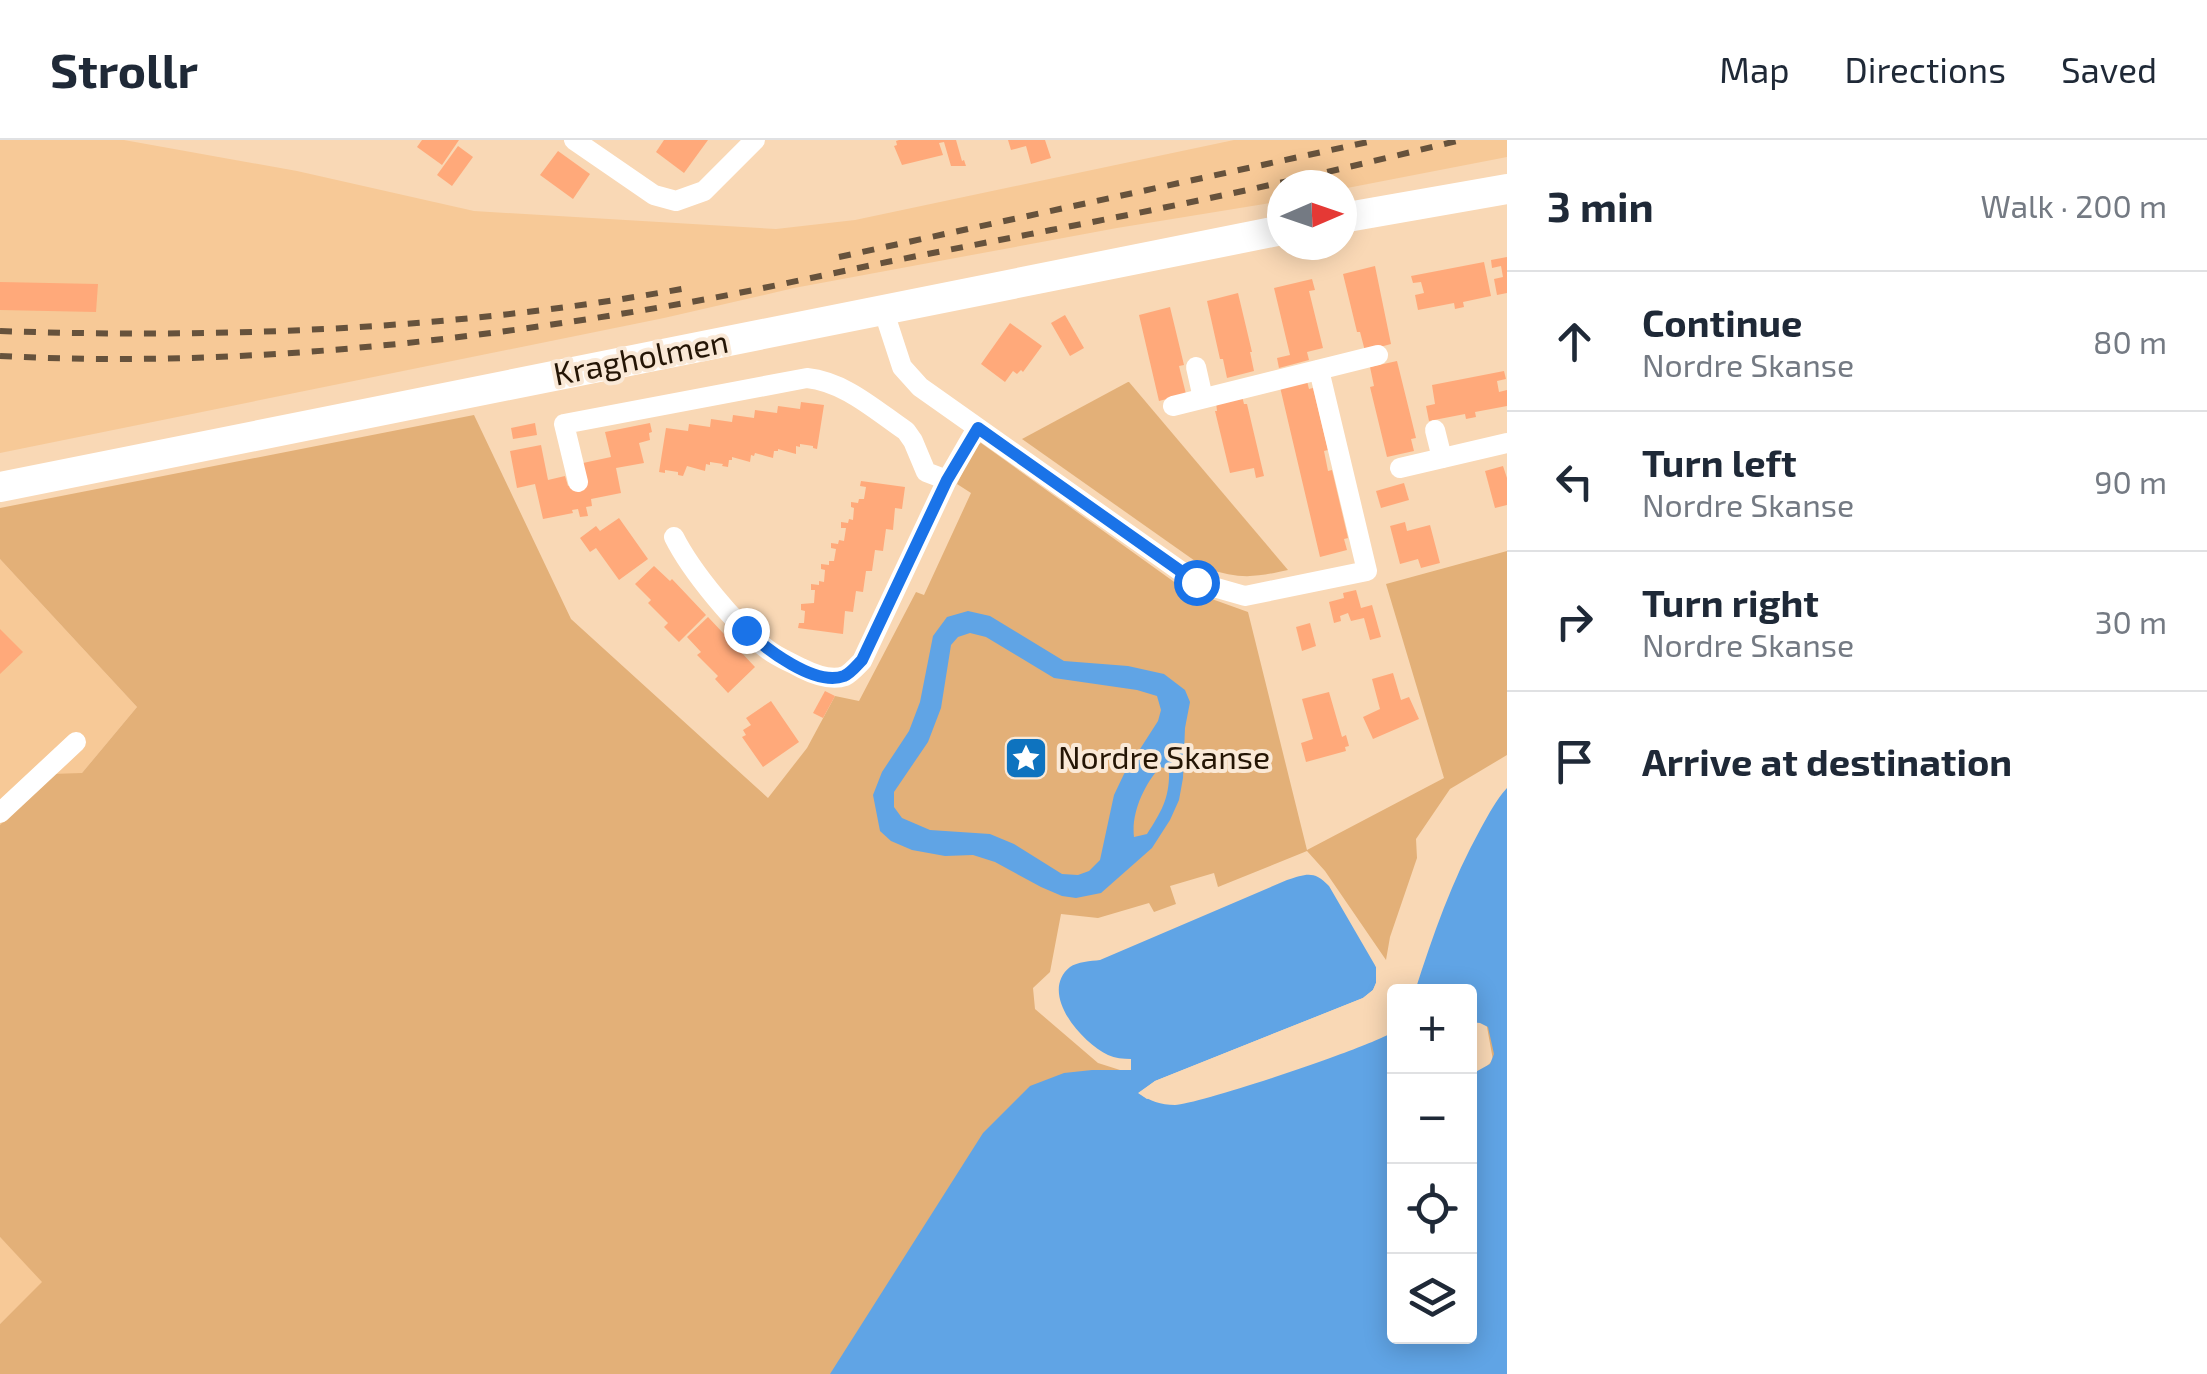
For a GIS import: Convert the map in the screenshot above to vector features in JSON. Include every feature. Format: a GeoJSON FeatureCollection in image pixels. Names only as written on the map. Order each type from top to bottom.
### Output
{"type":"FeatureCollection","features":[{"type":"Feature","properties":{"kind":"street"},"geometry":{"type":"LineString","coordinates":[[574,140],[654,195],[676,200],[704,191],[756,140]]}},
{"type":"Feature","properties":{"kind":"street"},"geometry":{"type":"LineString","coordinates":[[1357,215],[1507,189]]}},
{"type":"Feature","properties":{"kind":"street","name":"Kragholmen"},"geometry":{"type":"LineString","coordinates":[[0,488],[1267,233]]}},
{"type":"Feature","properties":{"kind":"street"},"geometry":{"type":"LineString","coordinates":[[883,309],[902,367],[920,387],[1196,582],[1244,596],[1367,571],[1319,370]]}},
{"type":"Feature","properties":{"kind":"street"},"geometry":{"type":"LineString","coordinates":[[1173,406],[1378,356]]}},
{"type":"Feature","properties":{"kind":"street"},"geometry":{"type":"LineString","coordinates":[[1196,367],[1203,398]]}},
{"type":"Feature","properties":{"kind":"street"},"geometry":{"type":"LineString","coordinates":[[578,482],[564,424],[807,378],[839,385],[906,431],[926,472],[947,480]]}},
{"type":"Feature","properties":{"kind":"street"},"geometry":{"type":"LineString","coordinates":[[674,536],[685,560],[768,650],[811,673],[830,678],[846,676],[862,660],[947,480],[978,428]]}},
{"type":"Feature","properties":{"kind":"street"},"geometry":{"type":"LineString","coordinates":[[1435,430],[1442,458]]}},
{"type":"Feature","properties":{"kind":"street"},"geometry":{"type":"LineString","coordinates":[[1400,468],[1507,443]]}},
{"type":"Feature","properties":{"kind":"street"},"geometry":{"type":"LineString","coordinates":[[0,814],[76,742]]}},
{"type":"Feature","properties":{"kind":"shaded area"},"geometry":{"type":"Polygon","coordinates":[[[0,140],[124,140],[297,171],[474,211],[776,229],[855,220],[1234,140],[1507,140],[1507,157],[1357,186],[1357,170],[1267,170],[1267,203],[794,288],[0,453],[0,140]]]}},
{"type":"Feature","properties":{"kind":"shaded area"},"geometry":{"type":"Polygon","coordinates":[[[1129,382],[1288,570],[1246,576],[1205,568],[1022,439],[1129,382]]]}},
{"type":"Feature","properties":{"kind":"shaded area"},"geometry":{"type":"Polygon","coordinates":[[[474,415],[571,619],[768,798],[807,748],[835,696],[859,701],[916,592],[924,595],[971,493],[957,484],[975,446],[981,443],[1184,589],[1248,612],[1307,850],[1444,778],[1386,584],[1507,551],[1507,755],[1450,789],[1416,839],[1417,858],[1386,960],[1307,851],[1218,887],[1214,873],[1170,886],[1176,904],[1154,912],[1149,903],[1098,918],[1061,914],[1050,972],[1033,988],[1035,1009],[1098,1063],[1120,1070],[1092,1071],[1387,1330],[1387,1344],[1477,1344],[1477,1072],[1493,1060],[1485,1016],[1495,983],[1507,1374],[0,1374],[0,1324],[42,1282],[0,1237],[0,825],[51,774],[82,773],[137,707],[0,559],[0,508],[474,415]]]}},
{"type":"Feature","properties":{"kind":"shaded area"},"geometry":{"type":"Polygon","coordinates":[[[0,559],[137,707],[82,773],[0,825],[0,559]]]}},
{"type":"Feature","properties":{"kind":"shaded area"},"geometry":{"type":"Polygon","coordinates":[[[0,1237],[43,1282],[0,1324],[0,1237]]]}},
{"type":"Feature","properties":{"kind":"water"},"geometry":{"type":"Polygon","coordinates":[[[968,611],[990,616],[1064,661],[1128,666],[1164,674],[1185,690],[1190,702],[1179,800],[1152,848],[1101,893],[1076,898],[1062,896],[995,862],[973,855],[945,856],[912,850],[880,831],[873,795],[882,772],[909,731],[920,702],[933,636],[947,617],[968,611]],[[970,633],[958,637],[951,645],[941,708],[928,742],[894,792],[894,807],[902,818],[930,830],[990,834],[1062,874],[1089,871],[1100,860],[1114,795],[1158,721],[1161,710],[1157,696],[1054,678],[986,637],[970,633]],[[1160,767],[1140,800],[1134,837],[1147,834],[1164,803],[1169,769],[1160,767]]]}},
{"type":"Feature","properties":{"kind":"water"},"geometry":{"type":"Polygon","coordinates":[[[1507,788],[1507,1374],[830,1374],[983,1133],[1030,1086],[1064,1073],[1131,1070],[1131,1059],[1113,1057],[1098,1049],[1067,1016],[1059,990],[1061,978],[1070,967],[1100,960],[1287,880],[1310,875],[1329,886],[1376,967],[1373,990],[1363,998],[1155,1081],[1139,1093],[1165,1104],[1191,1102],[1324,1060],[1387,1035],[1387,1344],[1477,1344],[1477,1071],[1490,1064],[1494,1054],[1488,1027],[1477,1023],[1477,984],[1417,984],[1461,868],[1507,788]]]}},
{"type":"Feature","properties":{"kind":"pier"},"geometry":{"type":"Polygon","coordinates":[[[1368,944],[1381,965],[1381,983],[1377,993],[1366,1002],[1157,1085],[1146,1093],[1155,1096],[1147,1099],[1138,1093],[1155,1081],[1363,998],[1376,983],[1376,967],[1368,944]]]}},
{"type":"Feature","properties":{"kind":"building"},"geometry":{"type":"Polygon","coordinates":[[[422,140],[459,140],[442,165],[417,147],[422,140]]]}},
{"type":"Feature","properties":{"kind":"building"},"geometry":{"type":"Polygon","coordinates":[[[664,140],[708,140],[684,173],[656,152],[664,140]]]}},
{"type":"Feature","properties":{"kind":"building"},"geometry":{"type":"Polygon","coordinates":[[[899,140],[956,140],[966,166],[951,166],[944,142],[939,143],[943,155],[902,165],[894,146],[899,140]]]}},
{"type":"Feature","properties":{"kind":"building"},"geometry":{"type":"Polygon","coordinates":[[[1008,140],[1045,140],[1051,158],[1031,164],[1026,146],[1011,150],[1008,140]]]}},
{"type":"Feature","properties":{"kind":"building"},"geometry":{"type":"Polygon","coordinates":[[[458,146],[473,157],[452,186],[437,175],[458,146]]]}},
{"type":"Feature","properties":{"kind":"building"},"geometry":{"type":"Polygon","coordinates":[[[558,151],[590,174],[573,199],[540,175],[558,151]]]}},
{"type":"Feature","properties":{"kind":"building"},"geometry":{"type":"Polygon","coordinates":[[[1507,257],[1507,293],[1497,295],[1494,279],[1503,277],[1501,266],[1492,268],[1491,260],[1507,257]]]}},
{"type":"Feature","properties":{"kind":"building"},"geometry":{"type":"Polygon","coordinates":[[[1484,262],[1491,296],[1463,302],[1464,307],[1455,309],[1454,303],[1418,310],[1415,295],[1424,293],[1421,282],[1413,283],[1411,276],[1484,262]]]}},
{"type":"Feature","properties":{"kind":"building"},"geometry":{"type":"Polygon","coordinates":[[[1375,266],[1391,344],[1365,351],[1343,274],[1375,266]]]}},
{"type":"Feature","properties":{"kind":"building"},"geometry":{"type":"Polygon","coordinates":[[[1312,279],[1315,290],[1309,291],[1323,348],[1307,352],[1309,360],[1279,368],[1277,358],[1290,355],[1274,288],[1312,279]]]}},
{"type":"Feature","properties":{"kind":"building"},"geometry":{"type":"Polygon","coordinates":[[[0,282],[98,284],[96,312],[0,310],[0,282]]]}},
{"type":"Feature","properties":{"kind":"building"},"geometry":{"type":"Polygon","coordinates":[[[1238,293],[1254,371],[1227,378],[1207,301],[1238,293]]]}},
{"type":"Feature","properties":{"kind":"building"},"geometry":{"type":"Polygon","coordinates":[[[1170,307],[1184,365],[1179,366],[1186,394],[1159,401],[1139,315],[1170,307]]]}},
{"type":"Feature","properties":{"kind":"building"},"geometry":{"type":"Polygon","coordinates":[[[1065,315],[1084,348],[1070,356],[1051,323],[1065,315]]]}},
{"type":"Feature","properties":{"kind":"building"},"geometry":{"type":"Polygon","coordinates":[[[1010,323],[1042,346],[1023,372],[1013,371],[1005,382],[981,364],[1010,323]]]}},
{"type":"Feature","properties":{"kind":"building"},"geometry":{"type":"Polygon","coordinates":[[[1397,361],[1416,438],[1411,439],[1414,451],[1387,457],[1370,387],[1374,386],[1370,367],[1397,361]]]}},
{"type":"Feature","properties":{"kind":"building"},"geometry":{"type":"Polygon","coordinates":[[[1504,371],[1506,379],[1497,381],[1499,392],[1507,390],[1507,406],[1475,412],[1476,417],[1466,419],[1465,414],[1429,421],[1426,406],[1435,404],[1432,385],[1504,371]]]}},
{"type":"Feature","properties":{"kind":"building"},"geometry":{"type":"Polygon","coordinates":[[[1307,381],[1309,389],[1313,388],[1328,450],[1324,451],[1328,471],[1332,470],[1348,538],[1344,539],[1347,550],[1320,557],[1280,387],[1307,381]]]}},
{"type":"Feature","properties":{"kind":"building"},"geometry":{"type":"Polygon","coordinates":[[[1242,396],[1264,476],[1256,478],[1254,468],[1230,473],[1215,411],[1216,402],[1242,396]]]}},
{"type":"Feature","properties":{"kind":"building"},"geometry":{"type":"Polygon","coordinates":[[[801,402],[824,405],[817,449],[800,444],[796,454],[778,449],[773,458],[755,453],[750,462],[732,457],[728,467],[710,462],[705,471],[687,466],[683,476],[678,472],[659,472],[666,428],[688,431],[689,424],[710,427],[711,419],[732,422],[733,415],[754,418],[755,410],[777,413],[778,406],[800,409],[801,402]]]}},
{"type":"Feature","properties":{"kind":"building"},"geometry":{"type":"Polygon","coordinates":[[[535,423],[537,435],[513,439],[511,428],[535,423]]]}},
{"type":"Feature","properties":{"kind":"building"},"geometry":{"type":"Polygon","coordinates":[[[650,423],[650,440],[639,443],[644,463],[616,468],[621,493],[591,499],[592,506],[586,507],[588,516],[580,517],[578,509],[543,519],[535,484],[517,488],[510,451],[541,445],[548,480],[565,476],[568,486],[587,482],[583,463],[611,457],[605,432],[650,423]]]}},
{"type":"Feature","properties":{"kind":"building"},"geometry":{"type":"Polygon","coordinates":[[[1503,466],[1507,505],[1495,508],[1485,471],[1503,466]]]}},
{"type":"Feature","properties":{"kind":"building"},"geometry":{"type":"Polygon","coordinates":[[[861,481],[905,487],[902,509],[895,508],[893,530],[886,529],[883,551],[875,550],[863,592],[856,591],[853,612],[845,611],[843,634],[798,628],[799,623],[804,623],[801,604],[814,603],[815,590],[811,590],[811,584],[824,582],[821,564],[834,561],[836,549],[831,548],[831,543],[844,541],[846,528],[841,528],[841,522],[853,520],[851,502],[864,499],[866,487],[860,486],[861,481]]]}},
{"type":"Feature","properties":{"kind":"building"},"geometry":{"type":"Polygon","coordinates":[[[1404,483],[1409,500],[1381,508],[1376,491],[1404,483]]]}},
{"type":"Feature","properties":{"kind":"building"},"geometry":{"type":"Polygon","coordinates":[[[619,518],[648,559],[619,580],[596,548],[590,552],[580,538],[596,526],[600,531],[619,518]]]}},
{"type":"Feature","properties":{"kind":"building"},"geometry":{"type":"Polygon","coordinates":[[[1405,522],[1407,531],[1430,525],[1440,563],[1421,568],[1418,559],[1400,564],[1390,526],[1405,522]]]}},
{"type":"Feature","properties":{"kind":"building"},"geometry":{"type":"Polygon","coordinates":[[[654,566],[706,615],[679,642],[664,627],[668,623],[648,603],[651,600],[635,584],[654,566]]]}},
{"type":"Feature","properties":{"kind":"building"},"geometry":{"type":"Polygon","coordinates":[[[1356,590],[1361,608],[1372,605],[1381,637],[1370,640],[1364,618],[1351,621],[1348,613],[1334,623],[1329,602],[1356,590]]]}},
{"type":"Feature","properties":{"kind":"building"},"geometry":{"type":"Polygon","coordinates":[[[708,617],[755,667],[728,693],[687,637],[708,617]]]}},
{"type":"Feature","properties":{"kind":"building"},"geometry":{"type":"Polygon","coordinates":[[[1310,623],[1316,646],[1302,651],[1296,627],[1310,623]]]}},
{"type":"Feature","properties":{"kind":"building"},"geometry":{"type":"Polygon","coordinates":[[[0,629],[23,652],[0,674],[0,629]]]}},
{"type":"Feature","properties":{"kind":"building"},"geometry":{"type":"Polygon","coordinates":[[[1393,673],[1401,700],[1409,697],[1419,719],[1373,739],[1363,717],[1380,709],[1372,679],[1393,673]]]}},
{"type":"Feature","properties":{"kind":"building"},"geometry":{"type":"Polygon","coordinates":[[[825,691],[835,696],[823,718],[813,713],[825,691]]]}},
{"type":"Feature","properties":{"kind":"building"},"geometry":{"type":"Polygon","coordinates":[[[1329,692],[1342,737],[1346,735],[1349,746],[1346,751],[1306,762],[1301,743],[1313,739],[1302,699],[1329,692]]]}},
{"type":"Feature","properties":{"kind":"building"},"geometry":{"type":"Polygon","coordinates":[[[771,701],[799,742],[763,767],[742,737],[746,735],[743,730],[751,725],[746,718],[771,701]]]}},
{"type":"Feature","properties":{"kind":"railway"},"geometry":{"type":"LineString","coordinates":[[839,257],[1377,140]]}},
{"type":"Feature","properties":{"kind":"railway"},"geometry":{"type":"LineString","coordinates":[[0,356],[86,359],[258,355],[515,330],[737,293],[1176,205],[1461,140]]}},
{"type":"Feature","properties":{"kind":"railway"},"geometry":{"type":"LineString","coordinates":[[0,331],[172,333],[345,328],[517,313],[687,288]]}},
{"type":"Feature","properties":{"kind":"place","name":"Nordre Skanse"},"geometry":{"type":"Point","coordinates":[1026,758]}},
{"type":"Feature","properties":{"kind":"route"},"geometry":{"type":"LineString","coordinates":[[746,630],[768,650],[811,673],[830,678],[846,676],[862,660],[947,480],[978,428],[1196,582]]}}]}
